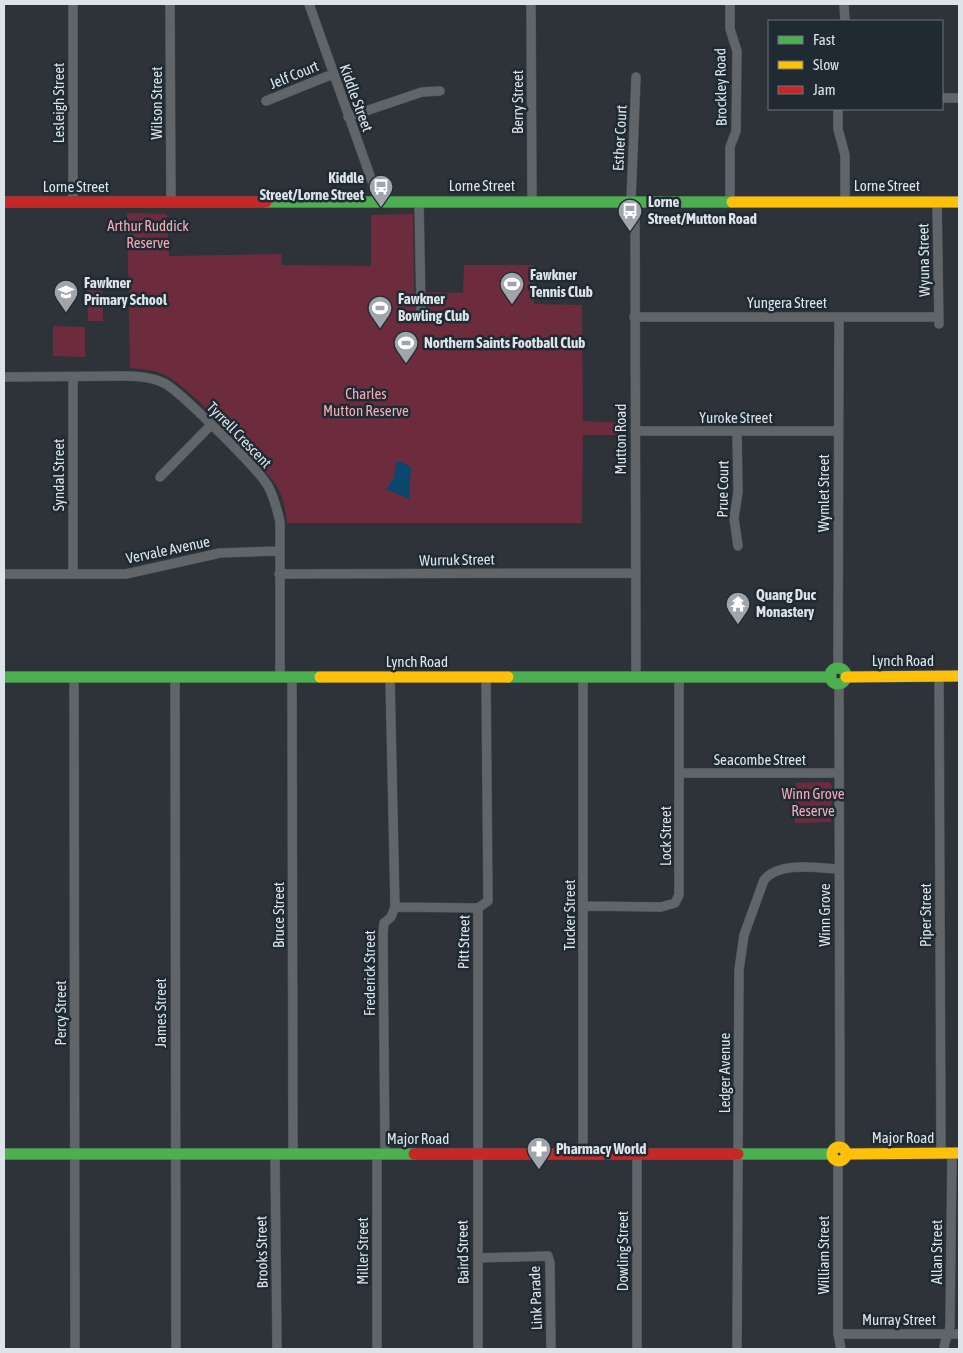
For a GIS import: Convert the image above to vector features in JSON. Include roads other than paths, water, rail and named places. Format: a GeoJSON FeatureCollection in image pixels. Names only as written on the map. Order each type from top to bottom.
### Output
{"type":"FeatureCollection","features":[{"type":"Feature","properties":{"kind":"street","name":"Lesleigh Street"},"geometry":{"type":"LineString","coordinates":[[73,4],[73,202]]}},
{"type":"Feature","properties":{"kind":"street","name":"Wilson Street"},"geometry":{"type":"LineString","coordinates":[[170,4],[171,202]]}},
{"type":"Feature","properties":{"kind":"street","name":"Kiddle Street"},"geometry":{"type":"LineString","coordinates":[[309,4],[379,201]]}},
{"type":"Feature","properties":{"kind":"street","name":"Berry Street"},"geometry":{"type":"LineString","coordinates":[[531,4],[532,201]]}},
{"type":"Feature","properties":{"kind":"street","name":"Brockley Road"},"geometry":{"type":"LineString","coordinates":[[730,4],[730,29],[737,51],[736,131],[730,147],[730,201]]}},
{"type":"Feature","properties":{"kind":"street"},"geometry":{"type":"LineString","coordinates":[[844,4],[844,20]]}},
{"type":"Feature","properties":{"kind":"street","name":"Jelf Court"},"geometry":{"type":"LineString","coordinates":[[266,101],[333,74]]}},
{"type":"Feature","properties":{"kind":"street","name":"Esther Court"},"geometry":{"type":"LineString","coordinates":[[633,201],[636,77]]}},
{"type":"Feature","properties":{"kind":"street"},"geometry":{"type":"LineString","coordinates":[[348,117],[422,92],[440,91]]}},
{"type":"Feature","properties":{"kind":"street"},"geometry":{"type":"LineString","coordinates":[[943,98],[959,98]]}},
{"type":"Feature","properties":{"kind":"street"},"geometry":{"type":"LineString","coordinates":[[838,110],[838,128],[845,155],[845,201]]}},
{"type":"Feature","properties":{"kind":"street"},"geometry":{"type":"LineString","coordinates":[[419,201],[421,310]]}},
{"type":"Feature","properties":{"kind":"street","name":"Mutton Road"},"geometry":{"type":"LineString","coordinates":[[633,201],[636,676]]}},
{"type":"Feature","properties":{"kind":"street","name":"Lorne Street"},"geometry":{"type":"LineString","coordinates":[[4,202],[959,202]]}},
{"type":"Feature","properties":{"kind":"street","name":"Wyuna Street"},"geometry":{"type":"LineString","coordinates":[[938,202],[939,321]]}},
{"type":"Feature","properties":{"kind":"street","name":"Yungera Street"},"geometry":{"type":"LineString","coordinates":[[634,317],[839,318],[939,321]]}},
{"type":"Feature","properties":{"kind":"street","name":"Wymlet Street"},"geometry":{"type":"LineString","coordinates":[[838,676],[839,318]]}},
{"type":"Feature","properties":{"kind":"street","name":"Tyrrell Crescent"},"geometry":{"type":"LineString","coordinates":[[4,377],[143,376],[164,383],[185,399],[267,484],[276,502],[280,522],[278,551],[286,677]]}},
{"type":"Feature","properties":{"kind":"street","name":"Syndal Street"},"geometry":{"type":"LineString","coordinates":[[72,574],[73,377]]}},
{"type":"Feature","properties":{"kind":"street"},"geometry":{"type":"LineString","coordinates":[[160,477],[210,426]]}},
{"type":"Feature","properties":{"kind":"street","name":"Yuroke Street"},"geometry":{"type":"LineString","coordinates":[[635,431],[838,431]]}},
{"type":"Feature","properties":{"kind":"street","name":"Prue Court"},"geometry":{"type":"LineString","coordinates":[[738,432],[738,492],[734,518],[738,546]]}},
{"type":"Feature","properties":{"kind":"street","name":"Vervale Avenue"},"geometry":{"type":"LineString","coordinates":[[4,574],[126,574],[220,553],[278,551]]}},
{"type":"Feature","properties":{"kind":"street","name":"Wurruk Street"},"geometry":{"type":"LineString","coordinates":[[279,574],[636,573]]}},
{"type":"Feature","properties":{"kind":"street","name":"Pitt Street"},"geometry":{"type":"LineString","coordinates":[[476,1154],[478,908],[488,901],[486,676]]}},
{"type":"Feature","properties":{"kind":"street","name":"Tucker Street"},"geometry":{"type":"LineString","coordinates":[[583,676],[583,1154]]}},
{"type":"Feature","properties":{"kind":"street","name":"Winn Grove"},"geometry":{"type":"LineString","coordinates":[[838,676],[839,1154]]}},
{"type":"Feature","properties":{"kind":"street","name":"Piper Street"},"geometry":{"type":"LineString","coordinates":[[939,676],[951,1153]]}},
{"type":"Feature","properties":{"kind":"street","name":"Lynch Road"},"geometry":{"type":"LineString","coordinates":[[4,678],[959,676]]}},
{"type":"Feature","properties":{"kind":"street","name":"Percy Street"},"geometry":{"type":"LineString","coordinates":[[74,677],[75,1349]]}},
{"type":"Feature","properties":{"kind":"street","name":"Bruce Street"},"geometry":{"type":"LineString","coordinates":[[286,677],[293,1153]]}},
{"type":"Feature","properties":{"kind":"street","name":"Frederick Street"},"geometry":{"type":"LineString","coordinates":[[381,1154],[383,933],[384,923],[391,917],[395,907],[390,677]]}},
{"type":"Feature","properties":{"kind":"street","name":"Lock Street"},"geometry":{"type":"LineString","coordinates":[[584,906],[660,907],[675,903],[679,895],[680,677]]}},
{"type":"Feature","properties":{"kind":"street","name":"James Street"},"geometry":{"type":"LineString","coordinates":[[174,678],[176,1349]]}},
{"type":"Feature","properties":{"kind":"street","name":"Seacombe Street"},"geometry":{"type":"LineString","coordinates":[[680,773],[839,774]]}},
{"type":"Feature","properties":{"kind":"street","name":"Ledger Avenue"},"geometry":{"type":"LineString","coordinates":[[737,1349],[739,970],[746,928],[764,880],[769,874],[783,868],[838,869]]}},
{"type":"Feature","properties":{"kind":"street"},"geometry":{"type":"LineString","coordinates":[[395,907],[478,908]]}},
{"type":"Feature","properties":{"kind":"street","name":"Major Road"},"geometry":{"type":"LineString","coordinates":[[4,1154],[951,1153]]}},
{"type":"Feature","properties":{"kind":"street","name":"Allan Street"},"geometry":{"type":"LineString","coordinates":[[944,1349],[944,1341],[949,1334],[951,1153]]}},
{"type":"Feature","properties":{"kind":"street","name":"Brooks Street"},"geometry":{"type":"LineString","coordinates":[[275,1154],[277,1349]]}},
{"type":"Feature","properties":{"kind":"street","name":"Miller Street"},"geometry":{"type":"LineString","coordinates":[[377,1349],[381,1154]]}},
{"type":"Feature","properties":{"kind":"street","name":"Baird Street"},"geometry":{"type":"LineString","coordinates":[[476,1154],[478,1349]]}},
{"type":"Feature","properties":{"kind":"street","name":"Dowling Street"},"geometry":{"type":"LineString","coordinates":[[636,1154],[637,1349]]}},
{"type":"Feature","properties":{"kind":"street","name":"William Street"},"geometry":{"type":"LineString","coordinates":[[839,1154],[838,1334],[841,1349]]}},
{"type":"Feature","properties":{"kind":"street","name":"Link Parade"},"geometry":{"type":"LineString","coordinates":[[478,1258],[548,1256],[550,1263],[552,1349]]}},
{"type":"Feature","properties":{"kind":"street","name":"Murray Street"},"geometry":{"type":"LineString","coordinates":[[838,1334],[959,1334]]}},
{"type":"Feature","properties":{"kind":"water"},"geometry":{"type":"Polygon","coordinates":[[[396,462],[402,462],[411,467],[409,499],[386,489],[394,478],[396,462]]]}},
{"type":"Feature","properties":{"kind":"place","name":"Kiddle Street/Lorne Street"},"geometry":{"type":"Point","coordinates":[381,208]}},
{"type":"Feature","properties":{"kind":"place","name":"Lorne Street/Mutton Road"},"geometry":{"type":"Point","coordinates":[630,232]}},
{"type":"Feature","properties":{"kind":"place","name":"Fawkner Tennis Club"},"geometry":{"type":"Point","coordinates":[512,305]}},
{"type":"Feature","properties":{"kind":"place","name":"Fawkner Primary School"},"geometry":{"type":"Point","coordinates":[66,313]}},
{"type":"Feature","properties":{"kind":"place","name":"Fawkner Bowling Club"},"geometry":{"type":"Point","coordinates":[380,329]}},
{"type":"Feature","properties":{"kind":"place","name":"Northern Saints Football Club"},"geometry":{"type":"Point","coordinates":[406,364]}},
{"type":"Feature","properties":{"kind":"place","name":"Quang Duc Monastery"},"geometry":{"type":"Point","coordinates":[738,625]}},
{"type":"Feature","properties":{"kind":"place","name":"Pharmacy World"},"geometry":{"type":"Point","coordinates":[539,1170]}},
{"type":"Feature","properties":{"kind":"park label","name":"Arthur Ruddick Reserve"},"geometry":{"type":"Point","coordinates":[148,234]}},
{"type":"Feature","properties":{"kind":"park label","name":"Charles Mutton Reserve"},"geometry":{"type":"Point","coordinates":[366,402]}},
{"type":"Feature","properties":{"kind":"park label","name":"Winn Grove Reserve"},"geometry":{"type":"Point","coordinates":[813,802]}}]}
